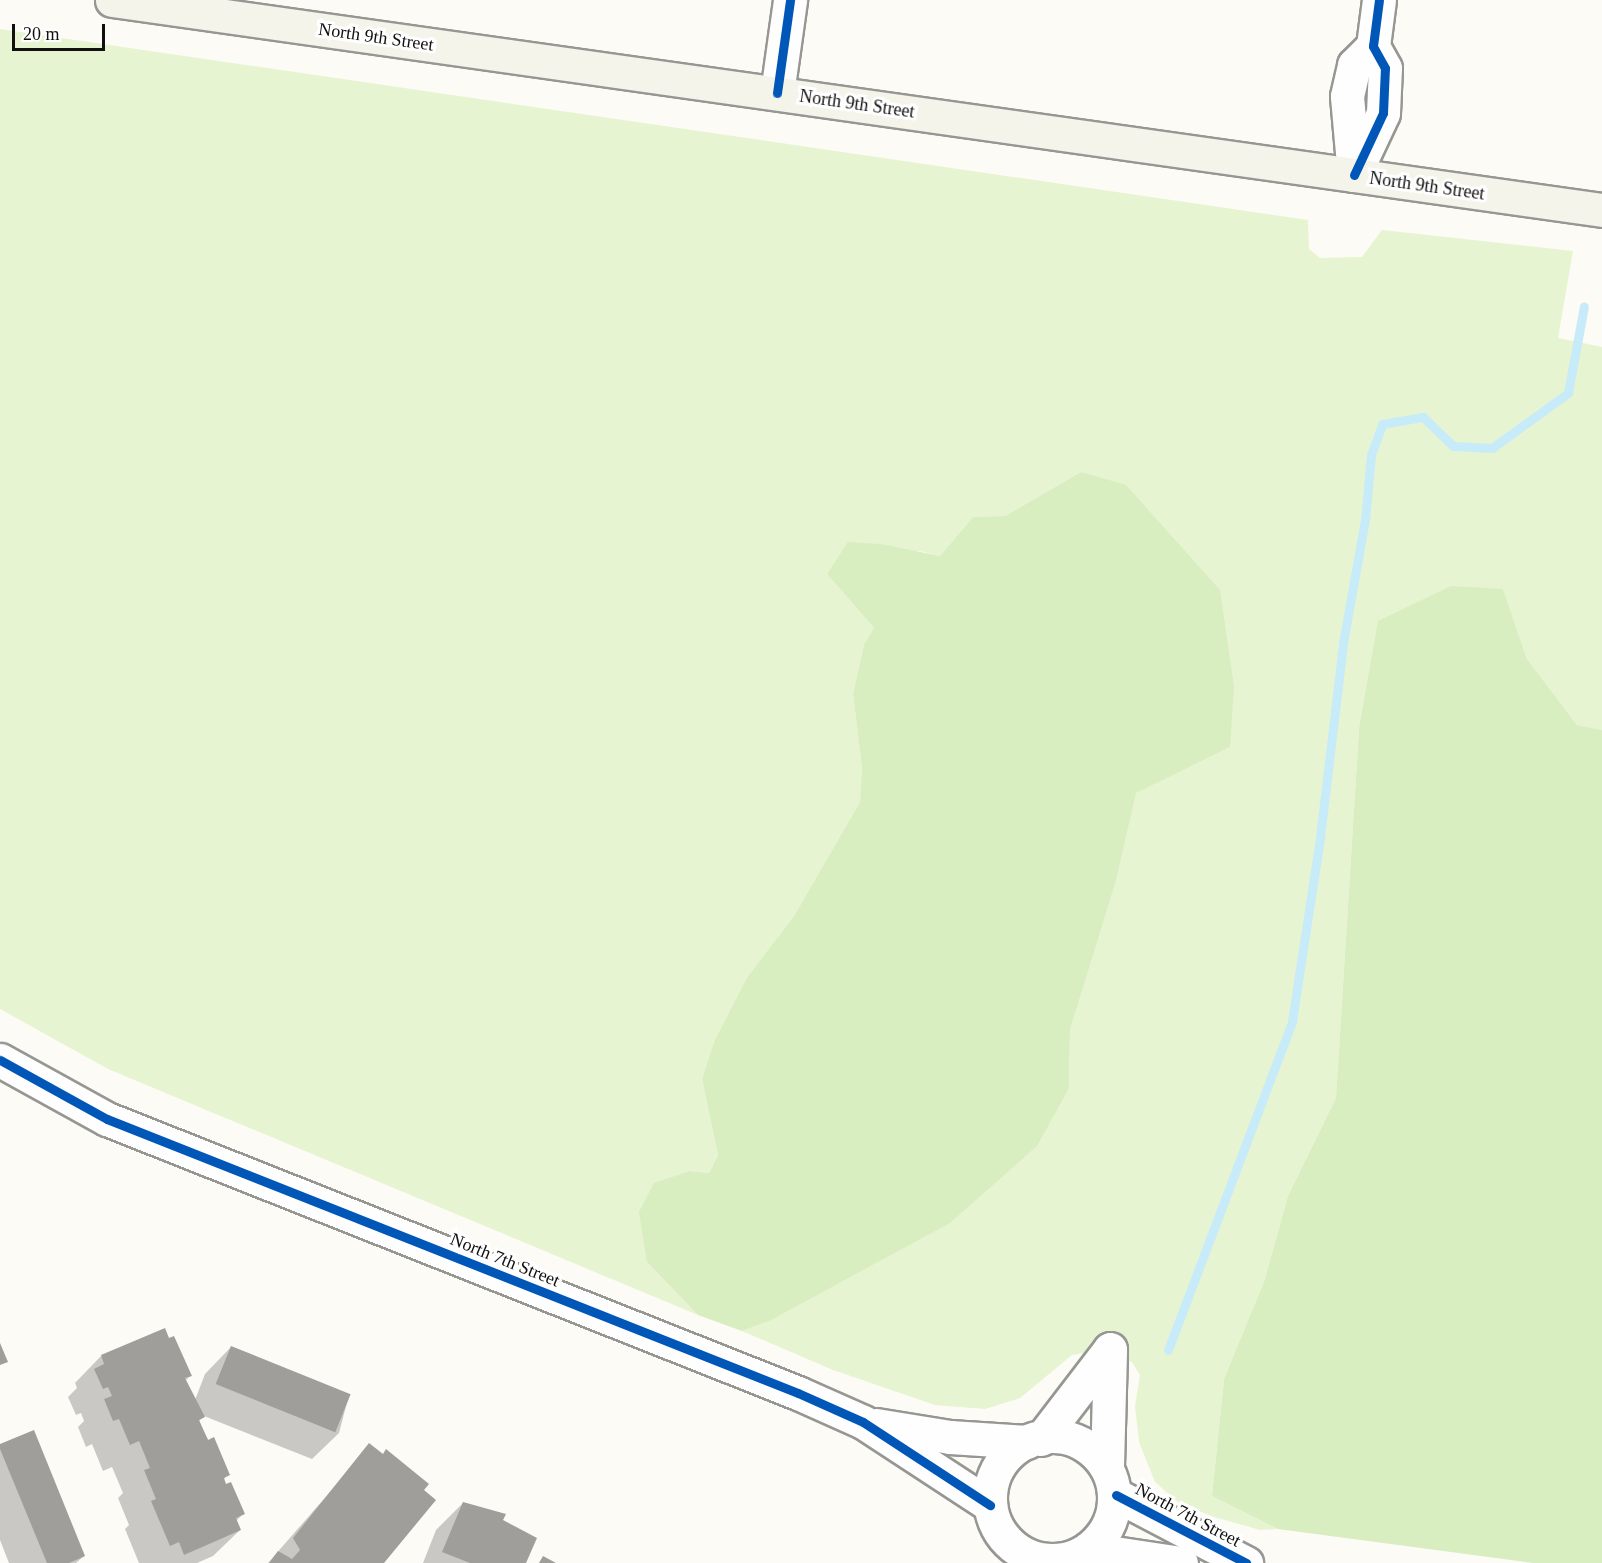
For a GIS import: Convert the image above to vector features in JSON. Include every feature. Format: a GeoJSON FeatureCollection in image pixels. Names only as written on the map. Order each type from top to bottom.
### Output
{"type":"FeatureCollection","features":[{"type":"Feature","properties":{"kind":"main road","name":"North 9th Street"},"geometry":{"type":"LineString","coordinates":[[112,0],[1602,210]]}},
{"type":"Feature","properties":{"kind":"street"},"geometry":{"type":"LineString","coordinates":[[777,93],[790,0]]}},
{"type":"Feature","properties":{"kind":"street"},"geometry":{"type":"LineString","coordinates":[[1354,175],[1383,113],[1385,68],[1373,46],[1379,0]]}},
{"type":"Feature","properties":{"kind":"street","name":"North 7th Street"},"geometry":{"type":"LineString","coordinates":[[0,1060],[107,1119],[863,1422],[990,1505]]}},
{"type":"Feature","properties":{"kind":"street"},"geometry":{"type":"LineString","coordinates":[[1111,1480],[1110,1349],[1034,1440],[998,1464],[989,1487],[990,1505],[1006,1540],[1032,1557],[1054,1558],[1088,1549],[1181,1563]]}},
{"type":"Feature","properties":{"kind":"street","name":"North 7th Street"},"geometry":{"type":"LineString","coordinates":[[863,1422],[950,1437],[1034,1440],[1060,1437],[1089,1448],[1111,1480],[1246,1563]]}},
{"type":"Feature","properties":{"kind":"street","name":"North 7th Street"},"geometry":{"type":"LineString","coordinates":[[1088,1549],[1108,1524],[1111,1480]]}},
{"type":"Feature","properties":{"kind":"green space"},"geometry":{"type":"Polygon","coordinates":[[[0,29],[1308,220],[1309,249],[1320,258],[1362,257],[1382,230],[1573,251],[1558,338],[1602,347],[1602,730],[1577,725],[1527,659],[1503,589],[1359,729],[1336,1098],[1288,1196],[1264,1282],[1224,1379],[1212,1496],[1278,1529],[1260,1530],[1214,1517],[1179,1503],[1155,1482],[1139,1442],[1135,1406],[1140,1375],[1132,1362],[1102,1350],[1072,1355],[1020,1398],[985,1409],[935,1405],[833,1370],[742,1331],[769,1321],[1069,1088],[1070,1030],[1116,881],[1136,792],[1230,747],[1081,472],[1005,516],[973,517],[940,556],[919,551],[827,574],[874,628],[864,646],[853,694],[862,768],[860,802],[794,916],[748,976],[702,1079],[718,1155],[709,1173],[690,1171],[647,1262],[698,1315],[108,1069],[0,1009],[0,29]]]}},
{"type":"Feature","properties":{"kind":"green space"},"geometry":{"type":"Polygon","coordinates":[[[1081,472],[1126,485],[1220,590],[1234,687],[1230,747],[1136,793],[1116,881],[1070,1030],[1069,1088],[1037,1146],[950,1223],[769,1321],[742,1331],[698,1315],[647,1262],[639,1212],[654,1183],[690,1171],[709,1173],[718,1155],[702,1079],[715,1040],[748,976],[794,916],[860,802],[862,768],[853,694],[864,645],[874,628],[827,574],[848,542],[881,544],[940,556],[973,517],[1005,516],[1081,472]]]}},
{"type":"Feature","properties":{"kind":"green space"},"geometry":{"type":"Polygon","coordinates":[[[1451,586],[1503,589],[1527,659],[1577,725],[1602,730],[1602,1563],[1533,1563],[1278,1529],[1212,1496],[1224,1379],[1264,1282],[1288,1196],[1336,1098],[1359,729],[1378,621],[1451,586]]]}},
{"type":"Feature","properties":{"kind":"building"},"geometry":{"type":"Polygon","coordinates":[[[165,1328],[169,1338],[174,1336],[192,1376],[185,1378],[205,1417],[199,1420],[208,1440],[214,1437],[230,1475],[224,1478],[226,1484],[231,1482],[245,1514],[236,1518],[241,1530],[184,1555],[179,1542],[170,1546],[151,1501],[156,1499],[144,1470],[150,1468],[139,1441],[130,1445],[119,1419],[113,1421],[104,1399],[112,1396],[108,1387],[103,1389],[94,1369],[104,1364],[101,1355],[165,1328]]]}},
{"type":"Feature","properties":{"kind":"building"},"geometry":{"type":"Polygon","coordinates":[[[0,1343],[8,1362],[0,1365],[0,1343]]]}},
{"type":"Feature","properties":{"kind":"building"},"geometry":{"type":"Polygon","coordinates":[[[231,1346],[351,1394],[335,1432],[216,1384],[231,1346]]]}},
{"type":"Feature","properties":{"kind":"building"},"geometry":{"type":"Polygon","coordinates":[[[34,1430],[85,1556],[69,1563],[47,1563],[0,1449],[0,1444],[34,1430]]]}},
{"type":"Feature","properties":{"kind":"building"},"geometry":{"type":"Polygon","coordinates":[[[369,1443],[383,1454],[386,1449],[429,1484],[424,1490],[436,1500],[384,1563],[269,1563],[278,1551],[292,1559],[300,1550],[293,1538],[369,1443]]]}},
{"type":"Feature","properties":{"kind":"building"},"geometry":{"type":"Polygon","coordinates":[[[463,1502],[506,1514],[503,1520],[537,1538],[526,1563],[470,1563],[442,1552],[463,1502]]]}},
{"type":"Feature","properties":{"kind":"building"},"geometry":{"type":"Polygon","coordinates":[[[543,1556],[556,1563],[539,1563],[543,1556]]]}},
{"type":"Feature","properties":{"kind":"waterway"},"geometry":{"type":"LineString","coordinates":[[1168,1350],[1292,1021],[1320,837],[1343,643],[1365,520],[1371,455],[1382,424],[1423,417],[1453,446],[1492,448],[1568,393],[1584,306]]}},
{"type":"Feature","properties":{"kind":"cycle path"},"geometry":{"type":"LineString","coordinates":[[777,93],[790,0]]}},
{"type":"Feature","properties":{"kind":"cycle path"},"geometry":{"type":"LineString","coordinates":[[1354,175],[1383,113],[1385,68],[1373,46],[1379,0]]}},
{"type":"Feature","properties":{"kind":"cycle path"},"geometry":{"type":"LineString","coordinates":[[0,1060],[107,1119],[798,1393],[863,1422],[990,1505]]}},
{"type":"Feature","properties":{"kind":"cycle path"},"geometry":{"type":"LineString","coordinates":[[1116,1495],[1246,1563]]}}]}
